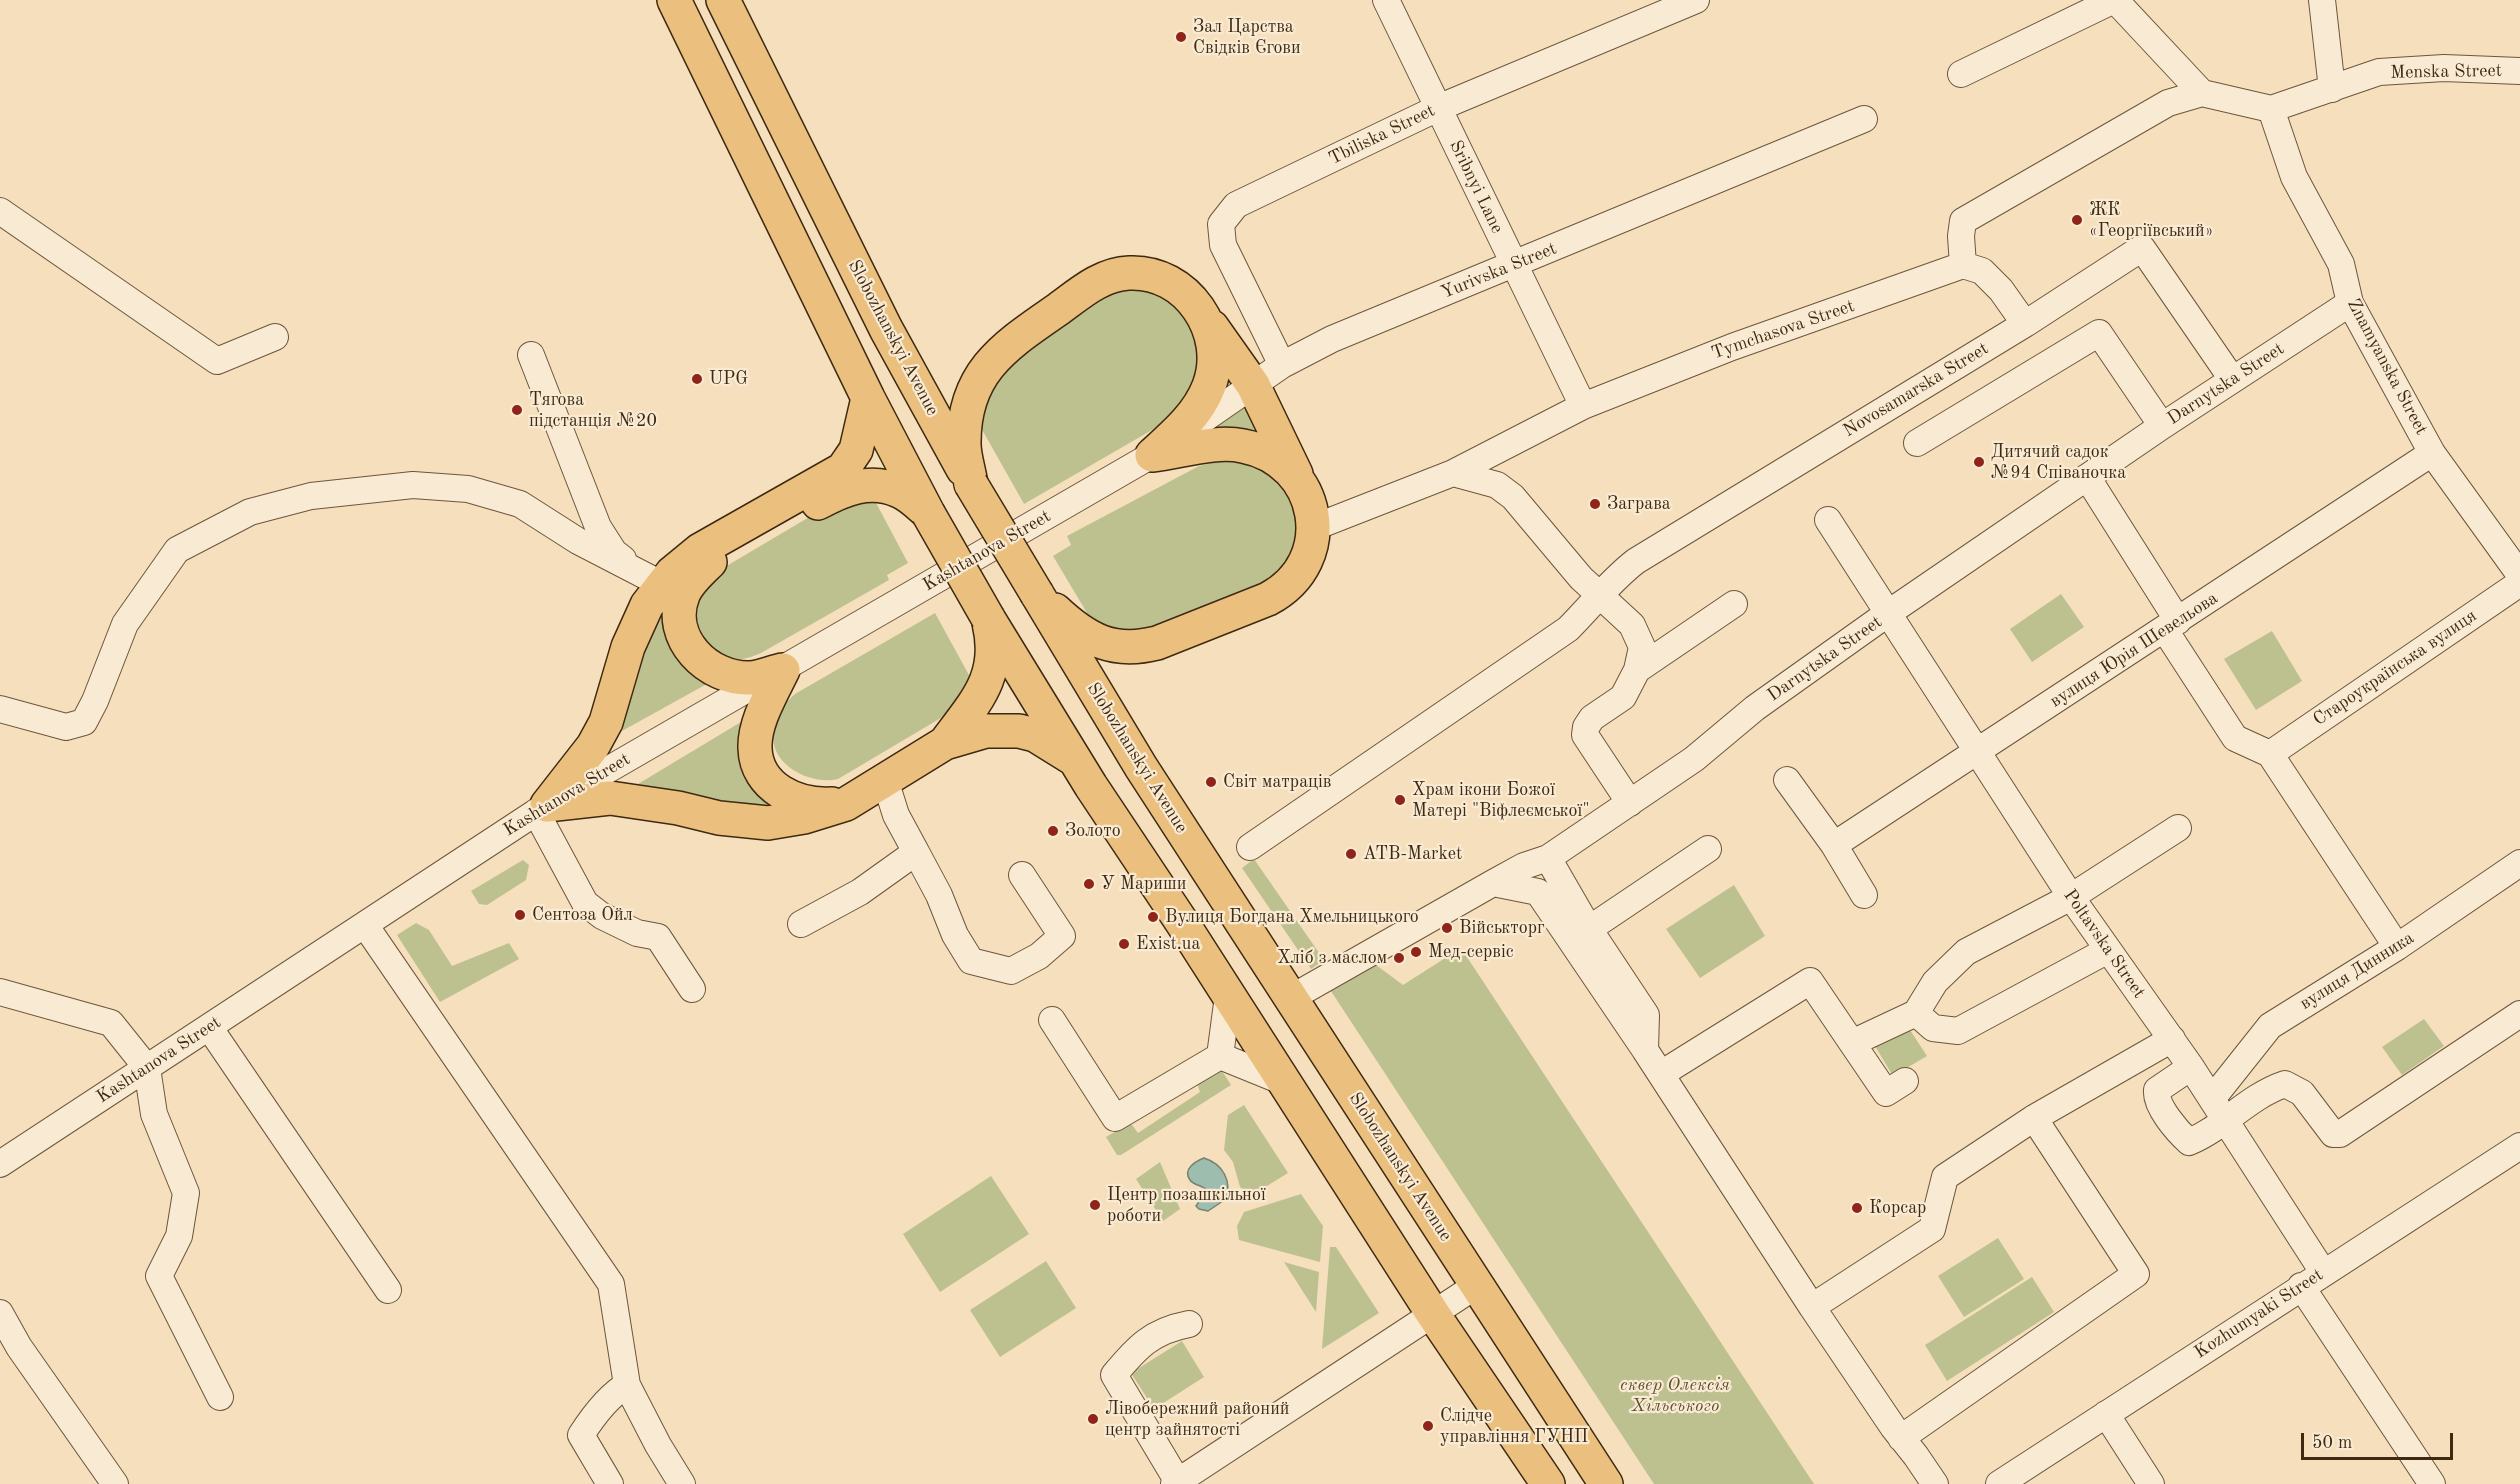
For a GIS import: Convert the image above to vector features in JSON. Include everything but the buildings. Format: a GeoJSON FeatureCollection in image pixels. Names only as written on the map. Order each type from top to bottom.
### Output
{"type":"FeatureCollection","features":[{"type":"Feature","properties":{"kind":"main road"},"geometry":{"type":"LineString","coordinates":[[674,0],[868,398],[928,513],[988,618],[1075,761],[1433,1314],[1548,1484]]}},
{"type":"Feature","properties":{"kind":"main road","name":"Slobozhanskyi Avenue"},"geometry":{"type":"LineString","coordinates":[[723,0],[886,329],[971,484],[1141,767],[1606,1484]]}},
{"type":"Feature","properties":{"kind":"main road"},"geometry":{"type":"LineString","coordinates":[[971,484],[963,445],[971,398],[988,365],[1017,338],[1099,281],[1113,275],[1130,273],[1156,275],[1190,298],[1252,386],[1309,500],[1315,527],[1311,550],[1294,581],[1281,592],[1168,639],[1141,647],[1123,648],[1095,639],[1071,624],[1037,594]]}},
{"type":"Feature","properties":{"kind":"main road"},"geometry":{"type":"LineString","coordinates":[[1152,455],[1193,415],[1210,385],[1215,365],[1214,347],[1202,313]]}},
{"type":"Feature","properties":{"kind":"main road"},"geometry":{"type":"LineString","coordinates":[[541,809],[593,746],[606,722],[628,647],[647,605],[652,579],[672,573],[700,550],[831,478],[843,469],[856,450],[868,398]]}},
{"type":"Feature","properties":{"kind":"main road"},"geometry":{"type":"LineString","coordinates":[[1152,455],[1220,444],[1242,445],[1271,457],[1284,466],[1300,483]]}},
{"type":"Feature","properties":{"kind":"main road"},"geometry":{"type":"LineString","coordinates":[[783,670],[751,678],[721,674],[699,659],[683,638],[679,621],[683,595],[693,579],[710,562],[844,488],[871,485],[899,491],[928,513]]}},
{"type":"Feature","properties":{"kind":"main road"},"geometry":{"type":"LineString","coordinates":[[945,742],[978,698],[990,670],[994,657],[994,642],[988,618]]}},
{"type":"Feature","properties":{"kind":"main road"},"geometry":{"type":"LineString","coordinates":[[783,670],[759,726],[755,747],[759,768],[774,788],[794,799],[819,805],[846,804]]}},
{"type":"Feature","properties":{"kind":"main road"},"geometry":{"type":"LineString","coordinates":[[541,809],[610,798],[678,808],[719,818],[768,823],[804,818],[846,804],[945,742],[986,731],[1020,731],[1035,735],[1075,761]]}},
{"type":"Feature","properties":{"kind":"street","name":"Sribnyi Lane"},"geometry":{"type":"LineString","coordinates":[[1386,0],[1583,406]]}},
{"type":"Feature","properties":{"kind":"street","name":"Tbiliska Street"},"geometry":{"type":"LineString","coordinates":[[1282,365],[1223,245],[1221,224],[1236,206],[1438,108],[1696,0]]}},
{"type":"Feature","properties":{"kind":"street"},"geometry":{"type":"LineString","coordinates":[[1961,74],[2115,0],[2202,93]]}},
{"type":"Feature","properties":{"kind":"street"},"geometry":{"type":"LineString","coordinates":[[2322,0],[2332,89]]}},
{"type":"Feature","properties":{"kind":"street","name":"Menska Street"},"geometry":{"type":"LineString","coordinates":[[2271,109],[2379,72],[2444,68],[2520,71]]}},
{"type":"Feature","properties":{"kind":"street"},"geometry":{"type":"LineString","coordinates":[[2025,324],[2001,290],[1982,271],[1964,265],[1960,236],[1963,221],[2169,103],[2202,93],[2271,109]]}},
{"type":"Feature","properties":{"kind":"street","name":"Znamyanska Street"},"geometry":{"type":"LineString","coordinates":[[2271,109],[2294,177],[2341,264],[2350,303],[2432,453],[2520,575]]}},
{"type":"Feature","properties":{"kind":"street","name":"Yurivska Street"},"geometry":{"type":"LineString","coordinates":[[1152,455],[1282,365],[1332,339],[1864,119]]}},
{"type":"Feature","properties":{"kind":"street"},"geometry":{"type":"LineString","coordinates":[[0,211],[217,361],[275,337]]}},
{"type":"Feature","properties":{"kind":"street","name":"Novosamarska Street"},"geometry":{"type":"LineString","coordinates":[[1250,847],[1568,629],[1602,595],[1616,577],[1636,561],[2025,324],[2142,248],[2232,379]]}},
{"type":"Feature","properties":{"kind":"street","name":"Tymchasova Street"},"geometry":{"type":"LineString","coordinates":[[1315,527],[1453,473],[1583,406],[1732,347],[1964,265]]}},
{"type":"Feature","properties":{"kind":"street","name":"Darnytska Street"},"geometry":{"type":"LineString","coordinates":[[1291,998],[1524,866],[1548,858],[1694,759],[1755,708],[1887,614],[2162,426],[2350,303]]}},
{"type":"Feature","properties":{"kind":"street"},"geometry":{"type":"LineString","coordinates":[[1917,443],[2099,333],[2162,426]]}},
{"type":"Feature","properties":{"kind":"street"},"geometry":{"type":"LineString","coordinates":[[531,355],[598,527],[614,552],[652,579]]}},
{"type":"Feature","properties":{"kind":"street","name":"вулиця Юрія Шевельова"},"geometry":{"type":"LineString","coordinates":[[1834,845],[2432,453]]}},
{"type":"Feature","properties":{"kind":"street","name":"Kashtanova Street"},"geometry":{"type":"LineString","coordinates":[[0,1164],[541,809],[1152,455]]}},
{"type":"Feature","properties":{"kind":"street"},"geometry":{"type":"LineString","coordinates":[[1453,473],[1497,485],[1513,497],[1581,578],[1632,625],[1642,647],[1637,670],[1623,697],[1592,718],[1586,727],[1585,735],[1630,803]]}},
{"type":"Feature","properties":{"kind":"street"},"geometry":{"type":"LineString","coordinates":[[2087,477],[2235,738],[2270,754],[2397,947]]}},
{"type":"Feature","properties":{"kind":"street"},"geometry":{"type":"LineString","coordinates":[[0,709],[66,727],[84,722],[96,701],[125,624],[177,550],[250,512],[311,496],[413,485],[468,489],[520,504],[578,541],[652,579]]}},
{"type":"Feature","properties":{"kind":"street","name":"Poltavska Street"},"geometry":{"type":"LineString","coordinates":[[1828,520],[2071,897],[2191,1067],[2323,1272]]}},
{"type":"Feature","properties":{"kind":"street","name":"Староукраїнська вулиця"},"geometry":{"type":"LineString","coordinates":[[2270,754],[2520,583]]}},
{"type":"Feature","properties":{"kind":"street"},"geometry":{"type":"LineString","coordinates":[[1637,670],[1734,604]]}},
{"type":"Feature","properties":{"kind":"street"},"geometry":{"type":"LineString","coordinates":[[885,780],[896,815],[939,895],[955,935],[971,961],[987,967],[1011,971],[1039,956],[1062,936],[1022,875]]}},
{"type":"Feature","properties":{"kind":"street"},"geometry":{"type":"LineString","coordinates":[[1787,780],[1834,845],[1864,895]]}},
{"type":"Feature","properties":{"kind":"street"},"geometry":{"type":"LineString","coordinates":[[541,809],[585,903],[602,916],[637,933],[658,937],[692,989]]}},
{"type":"Feature","properties":{"kind":"street"},"geometry":{"type":"LineString","coordinates":[[1852,1043],[1916,1013],[1935,982],[1966,952],[2071,897],[2178,828]]}},
{"type":"Feature","properties":{"kind":"street"},"geometry":{"type":"LineString","coordinates":[[1589,929],[1708,849]]}},
{"type":"Feature","properties":{"kind":"street"},"geometry":{"type":"LineString","coordinates":[[801,924],[860,892],[916,852]]}},
{"type":"Feature","properties":{"kind":"street"},"geometry":{"type":"LineString","coordinates":[[1548,858],[1589,929],[1646,1015],[1645,1050]]}},
{"type":"Feature","properties":{"kind":"street","name":"вулиця Динника"},"geometry":{"type":"LineString","coordinates":[[2218,1110],[2270,1026],[2397,947],[2520,863]]}},
{"type":"Feature","properties":{"kind":"street"},"geometry":{"type":"LineString","coordinates":[[1493,883],[1538,892],[1661,1074],[1812,1307],[1935,1484]]}},
{"type":"Feature","properties":{"kind":"street"},"geometry":{"type":"LineString","coordinates":[[365,925],[611,1284],[627,1385],[658,1445],[682,1484]]}},
{"type":"Feature","properties":{"kind":"street"},"geometry":{"type":"LineString","coordinates":[[1916,1013],[1933,1028],[1958,1031],[2109,950]]}},
{"type":"Feature","properties":{"kind":"street"},"geometry":{"type":"LineString","coordinates":[[1661,1074],[1810,981],[1887,1093],[1905,1081]]}},
{"type":"Feature","properties":{"kind":"street"},"geometry":{"type":"LineString","coordinates":[[0,992],[111,1023],[147,1068],[154,1114],[186,1193],[179,1236],[159,1276],[220,1397]]}},
{"type":"Feature","properties":{"kind":"street"},"geometry":{"type":"LineString","coordinates":[[1220,1056],[1228,996]]}},
{"type":"Feature","properties":{"kind":"street"},"geometry":{"type":"LineString","coordinates":[[2191,1067],[2157,1090],[2156,1098],[2182,1136],[2189,1142],[2218,1110],[2284,1084],[2302,1093],[2328,1129],[2333,1134],[2340,1134],[2520,1014]]}},
{"type":"Feature","properties":{"kind":"street"},"geometry":{"type":"LineString","coordinates":[[1052,1020],[1115,1118],[1220,1056]]}},
{"type":"Feature","properties":{"kind":"street"},"geometry":{"type":"LineString","coordinates":[[209,1027],[388,1290]]}},
{"type":"Feature","properties":{"kind":"street"},"geometry":{"type":"LineString","coordinates":[[1812,1307],[1932,1229],[1945,1177],[2034,1118],[2172,1039]]}},
{"type":"Feature","properties":{"kind":"street"},"geometry":{"type":"LineString","coordinates":[[1220,1056],[1284,1082]]}},
{"type":"Feature","properties":{"kind":"street"},"geometry":{"type":"LineString","coordinates":[[1901,1438],[2136,1274],[2034,1118]]}},
{"type":"Feature","properties":{"kind":"street","name":"Kozhumyaki Street"},"geometry":{"type":"LineString","coordinates":[[2000,1484],[2301,1286],[2520,1146]]}},
{"type":"Feature","properties":{"kind":"street"},"geometry":{"type":"LineString","coordinates":[[1189,1324],[1167,1328],[1138,1346],[1113,1375],[1176,1483],[1477,1285]]}},
{"type":"Feature","properties":{"kind":"street"},"geometry":{"type":"LineString","coordinates":[[2301,1286],[2432,1484]]}},
{"type":"Feature","properties":{"kind":"street"},"geometry":{"type":"LineString","coordinates":[[0,1313],[19,1347],[115,1484]]}},
{"type":"Feature","properties":{"kind":"street"},"geometry":{"type":"LineString","coordinates":[[610,1484],[581,1436],[619,1390],[627,1385]]}},
{"type":"Feature","properties":{"kind":"street"},"geometry":{"type":"LineString","coordinates":[[2106,1414],[2151,1484]]}},
{"type":"Feature","properties":{"kind":"green space"},"geometry":{"type":"Polygon","coordinates":[[[1151,285],[1190,312],[1202,375],[1171,419],[1024,504],[980,426],[982,409],[1001,365],[1113,289],[1151,285]]]}},
{"type":"Feature","properties":{"kind":"green space"},"geometry":{"type":"Polygon","coordinates":[[[1250,401],[1269,438],[1199,438],[1250,401]]]}},
{"type":"Feature","properties":{"kind":"green space"},"geometry":{"type":"Polygon","coordinates":[[[1228,459],[1251,461],[1288,488],[1300,530],[1294,557],[1265,587],[1143,633],[1122,634],[1093,623],[1053,556],[1071,545],[1067,536],[1199,466],[1228,459]]]}},
{"type":"Feature","properties":{"kind":"green space"},"geometry":{"type":"Polygon","coordinates":[[[843,497],[874,499],[908,563],[887,575],[889,580],[761,653],[734,659],[720,656],[713,651],[693,626],[692,618],[696,599],[708,577],[843,497]]]}},
{"type":"Feature","properties":{"kind":"green space"},"geometry":{"type":"Polygon","coordinates":[[[668,590],[661,616],[667,636],[714,680],[622,731],[642,638],[668,590]]]}},
{"type":"Feature","properties":{"kind":"green space"},"geometry":{"type":"Polygon","coordinates":[[[2061,594],[2084,627],[2032,662],[2010,629],[2061,594]]]}},
{"type":"Feature","properties":{"kind":"green space"},"geometry":{"type":"Polygon","coordinates":[[[935,613],[975,686],[956,709],[838,779],[807,777],[788,766],[780,758],[773,739],[774,726],[782,708],[795,694],[935,613]]]}},
{"type":"Feature","properties":{"kind":"green space"},"geometry":{"type":"Polygon","coordinates":[[[2272,631],[2302,681],[2256,710],[2224,659],[2272,631]]]}},
{"type":"Feature","properties":{"kind":"green space"},"geometry":{"type":"Polygon","coordinates":[[[741,722],[738,741],[743,767],[759,784],[799,807],[753,812],[638,784],[741,722]]]}},
{"type":"Feature","properties":{"kind":"green space"},"geometry":{"type":"Polygon","coordinates":[[[1254,859],[1324,960],[1311,969],[1242,868],[1254,859]]]}},
{"type":"Feature","properties":{"kind":"green space"},"geometry":{"type":"Polygon","coordinates":[[[523,860],[529,865],[526,880],[487,905],[479,904],[471,891],[523,860]]]}},
{"type":"Feature","properties":{"kind":"green space"},"geometry":{"type":"Polygon","coordinates":[[[1734,885],[1765,936],[1700,978],[1666,929],[1734,885]]]}},
{"type":"Feature","properties":{"kind":"green space"},"geometry":{"type":"Polygon","coordinates":[[[416,923],[429,930],[452,966],[509,943],[519,959],[440,1002],[397,935],[416,923]]]}},
{"type":"Feature","properties":{"kind":"green space","name":"сквер Олексія Хільського"},"geometry":{"type":"Polygon","coordinates":[[[1461,948],[1814,1484],[1654,1484],[1329,988],[1372,962],[1403,985],[1461,948]]]}},
{"type":"Feature","properties":{"kind":"green space"},"geometry":{"type":"Polygon","coordinates":[[[2424,1019],[2444,1046],[2402,1075],[2382,1047],[2424,1019]]]}},
{"type":"Feature","properties":{"kind":"green space"},"geometry":{"type":"Polygon","coordinates":[[[1908,1027],[1927,1056],[1893,1076],[1875,1046],[1908,1027]]]}},
{"type":"Feature","properties":{"kind":"green space"},"geometry":{"type":"Polygon","coordinates":[[[1220,1068],[1231,1085],[1121,1155],[1117,1155],[1106,1137],[1128,1124],[1132,1125],[1138,1133],[1200,1092],[1197,1083],[1220,1068]]]}},
{"type":"Feature","properties":{"kind":"green space"},"geometry":{"type":"Polygon","coordinates":[[[1244,1105],[1288,1173],[1250,1194],[1240,1187],[1233,1162],[1224,1150],[1228,1115],[1244,1105]]]}},
{"type":"Feature","properties":{"kind":"green space"},"geometry":{"type":"Polygon","coordinates":[[[1160,1162],[1180,1209],[1163,1221],[1136,1179],[1160,1162]]]}},
{"type":"Feature","properties":{"kind":"green space"},"geometry":{"type":"Polygon","coordinates":[[[991,1176],[1029,1234],[940,1292],[903,1234],[991,1176]]]}},
{"type":"Feature","properties":{"kind":"green space"},"geometry":{"type":"Polygon","coordinates":[[[1301,1194],[1323,1226],[1320,1262],[1239,1240],[1237,1226],[1244,1212],[1301,1194]]]}},
{"type":"Feature","properties":{"kind":"green space"},"geometry":{"type":"Polygon","coordinates":[[[1998,1238],[2024,1279],[1964,1317],[1938,1276],[1998,1238]]]}},
{"type":"Feature","properties":{"kind":"green space"},"geometry":{"type":"Polygon","coordinates":[[[1330,1247],[1336,1247],[1379,1313],[1322,1349],[1330,1247]]]}},
{"type":"Feature","properties":{"kind":"green space"},"geometry":{"type":"Polygon","coordinates":[[[1046,1261],[1076,1308],[1000,1357],[970,1310],[1046,1261]]]}},
{"type":"Feature","properties":{"kind":"green space"},"geometry":{"type":"Polygon","coordinates":[[[1284,1262],[1319,1272],[1316,1312],[1284,1262]]]}},
{"type":"Feature","properties":{"kind":"green space"},"geometry":{"type":"Polygon","coordinates":[[[2032,1277],[2054,1312],[1947,1381],[1925,1345],[2032,1277]]]}},
{"type":"Feature","properties":{"kind":"green space"},"geometry":{"type":"Polygon","coordinates":[[[1182,1341],[1204,1377],[1154,1409],[1131,1373],[1182,1341]]]}},
{"type":"Feature","properties":{"kind":"shaded area"},"geometry":{"type":"Polygon","coordinates":[[[1204,1158],[1221,1169],[1228,1186],[1226,1199],[1208,1211],[1196,1206],[1207,1190],[1191,1182],[1188,1176],[1189,1169],[1194,1163],[1204,1158]]]}},
{"type":"Feature","properties":{"kind":"place","name":"Зал Царства Свідків Єгови"},"geometry":{"type":"Point","coordinates":[1181,37]}},
{"type":"Feature","properties":{"kind":"place","name":"ЖК «Георгіївський»"},"geometry":{"type":"Point","coordinates":[2077,220]}},
{"type":"Feature","properties":{"kind":"place","name":"UPG"},"geometry":{"type":"Point","coordinates":[697,379]}},
{"type":"Feature","properties":{"kind":"place","name":"Тягова пiдстанцiя №20"},"geometry":{"type":"Point","coordinates":[517,410]}},
{"type":"Feature","properties":{"kind":"place","name":"Дитячий садок №94 Співаночка"},"geometry":{"type":"Point","coordinates":[1979,462]}},
{"type":"Feature","properties":{"kind":"place","name":"Заграва"},"geometry":{"type":"Point","coordinates":[1595,504]}},
{"type":"Feature","properties":{"kind":"place","name":"Світ матраців"},"geometry":{"type":"Point","coordinates":[1211,782]}},
{"type":"Feature","properties":{"kind":"place","name":"Храм ікони Божої Матері \"Віфлеємської\""},"geometry":{"type":"Point","coordinates":[1400,800]}},
{"type":"Feature","properties":{"kind":"place","name":"Золото"},"geometry":{"type":"Point","coordinates":[1053,831]}},
{"type":"Feature","properties":{"kind":"place","name":"ATB-Market"},"geometry":{"type":"Point","coordinates":[1351,854]}},
{"type":"Feature","properties":{"kind":"place","name":"У Мариши"},"geometry":{"type":"Point","coordinates":[1089,884]}},
{"type":"Feature","properties":{"kind":"place","name":"Сентоза Ойл"},"geometry":{"type":"Point","coordinates":[520,915]}},
{"type":"Feature","properties":{"kind":"place","name":"Вулиця Богдана Хмельницького"},"geometry":{"type":"Point","coordinates":[1153,917]}},
{"type":"Feature","properties":{"kind":"place","name":"Військторг"},"geometry":{"type":"Point","coordinates":[1447,928]}},
{"type":"Feature","properties":{"kind":"place","name":"Exist.ua"},"geometry":{"type":"Point","coordinates":[1124,944]}},
{"type":"Feature","properties":{"kind":"place","name":"Мед-сервіс"},"geometry":{"type":"Point","coordinates":[1416,952]}},
{"type":"Feature","properties":{"kind":"place","name":"Хліб з маслом"},"geometry":{"type":"Point","coordinates":[1399,958]}},
{"type":"Feature","properties":{"kind":"place","name":"Центр позашкільної роботи"},"geometry":{"type":"Point","coordinates":[1095,1205]}},
{"type":"Feature","properties":{"kind":"place","name":"Корсар"},"geometry":{"type":"Point","coordinates":[1857,1208]}},
{"type":"Feature","properties":{"kind":"place","name":"Лівобережний районий центр зайнятості"},"geometry":{"type":"Point","coordinates":[1093,1419]}},
{"type":"Feature","properties":{"kind":"place","name":"Слідче управління ГУНП"},"geometry":{"type":"Point","coordinates":[1428,1426]}}]}
